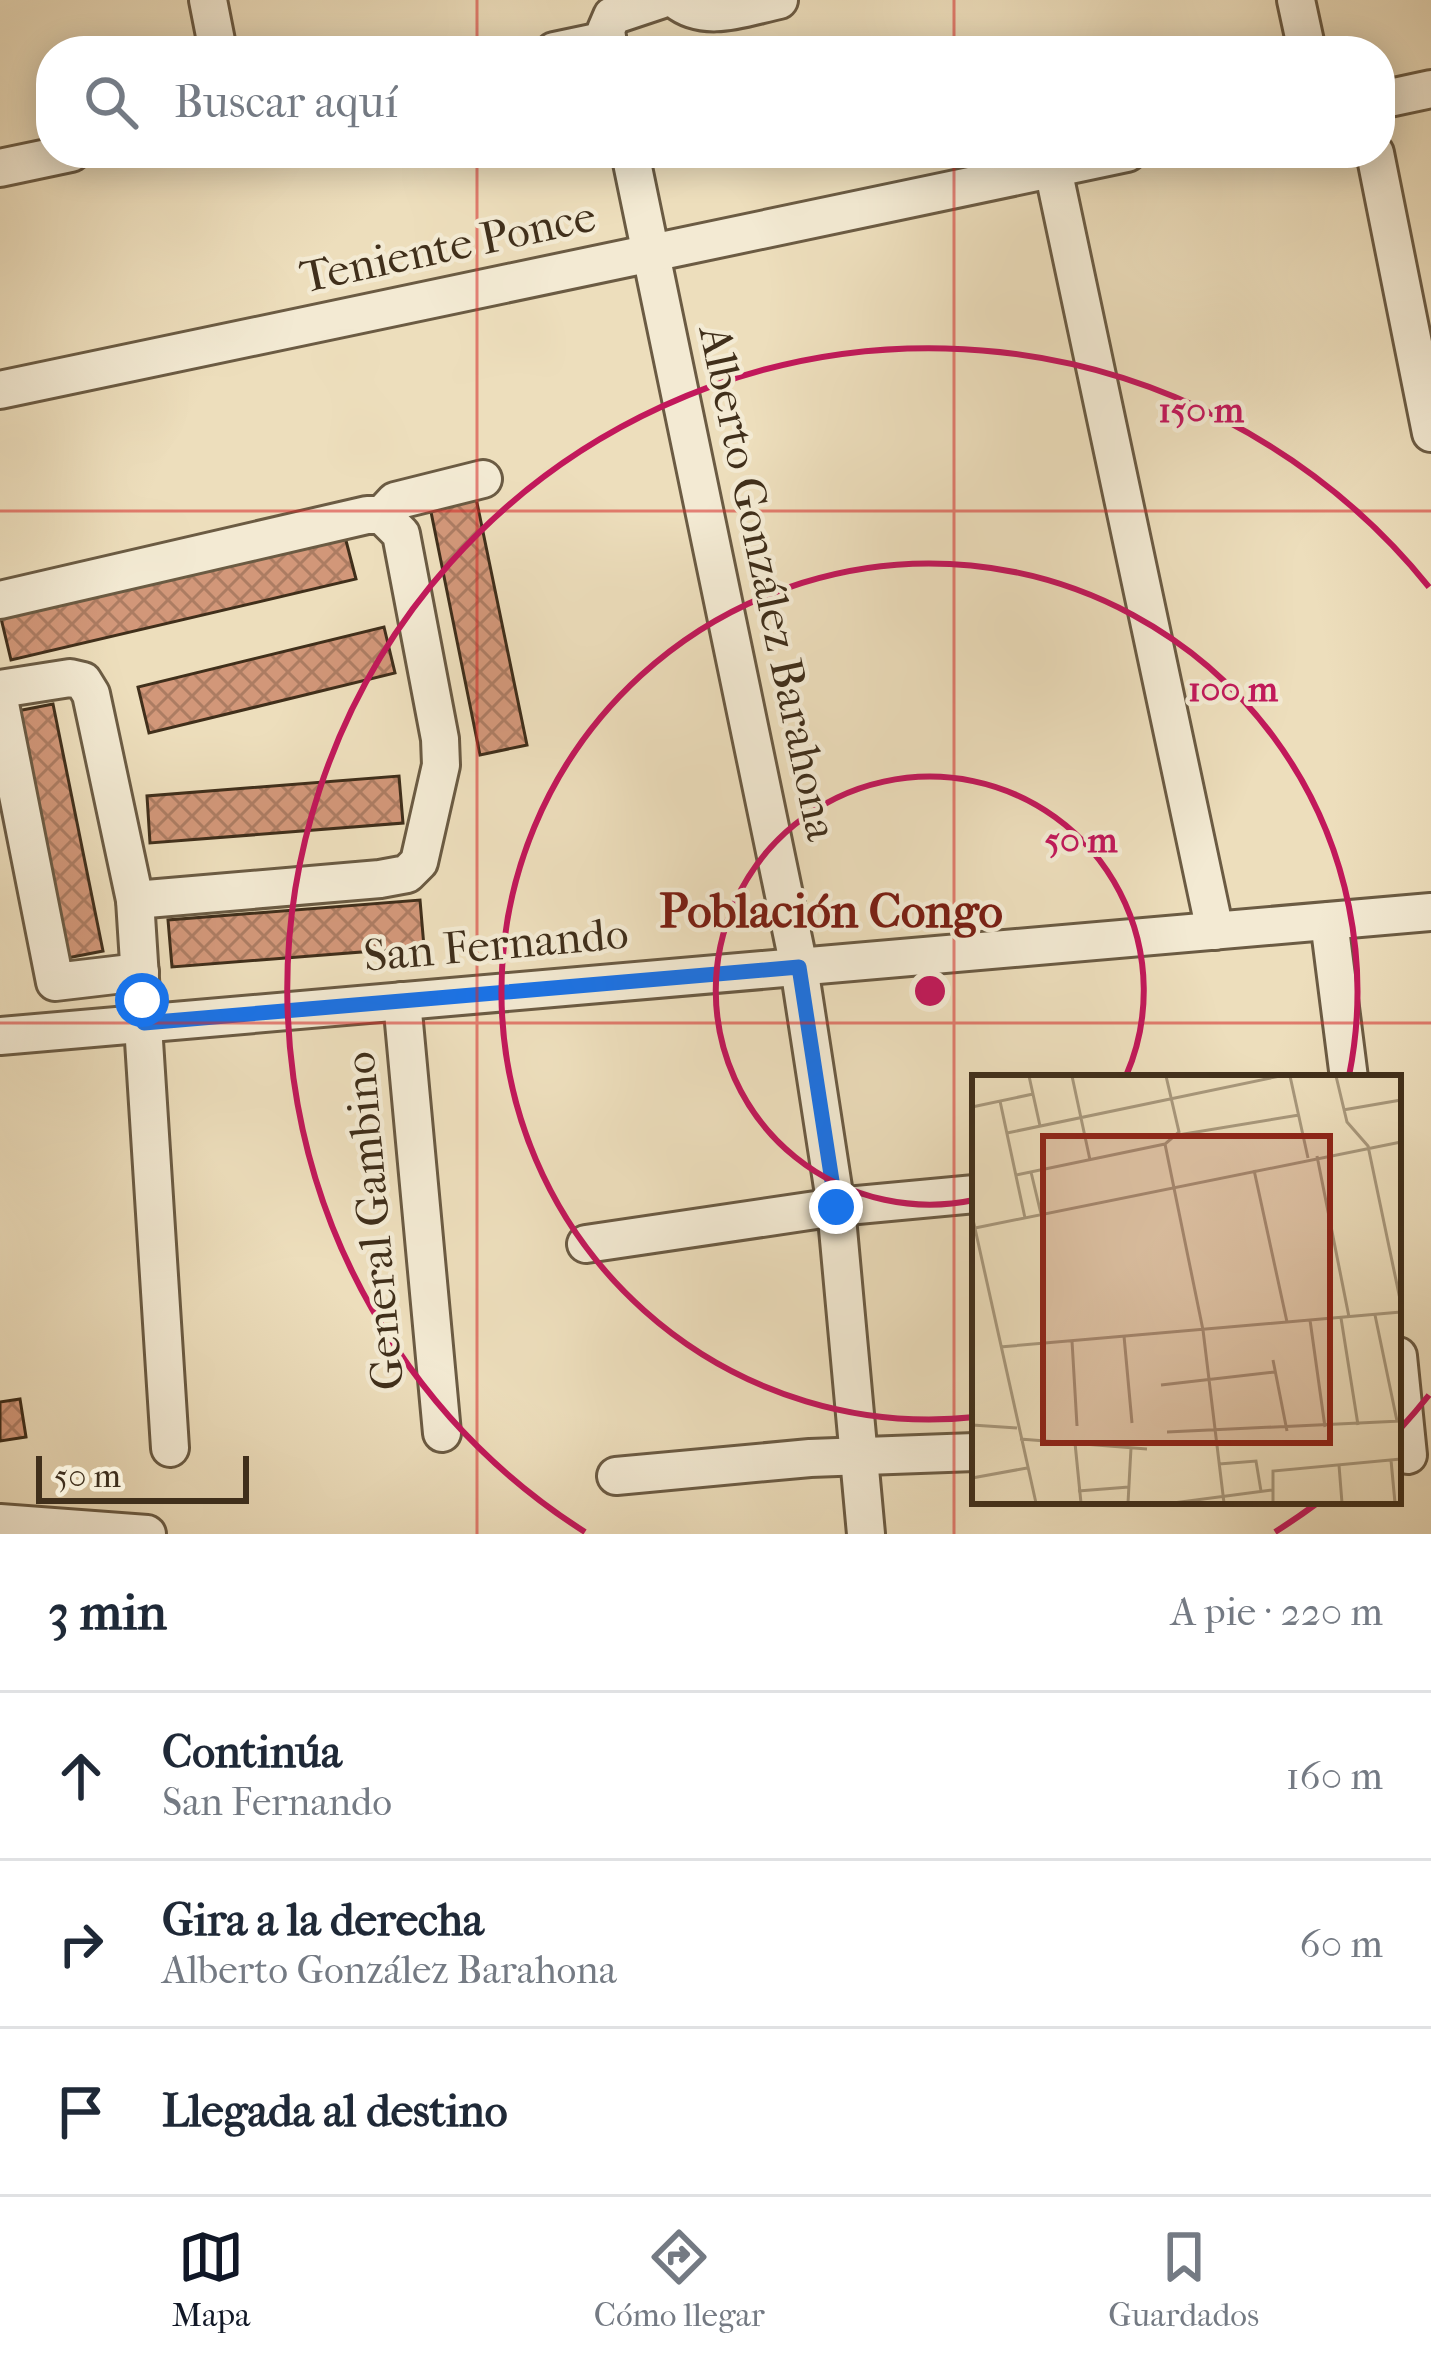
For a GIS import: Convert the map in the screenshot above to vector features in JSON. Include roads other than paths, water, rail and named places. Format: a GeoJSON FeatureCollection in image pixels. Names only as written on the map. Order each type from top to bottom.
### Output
{"type":"FeatureCollection","features":[{"type":"Feature","properties":{"kind":"street"},"geometry":{"type":"LineString","coordinates":[[208,0],[215,36]]}},
{"type":"Feature","properties":{"kind":"street"},"geometry":{"type":"LineString","coordinates":[[608,36],[608,21],[618,11],[660,0]]}},
{"type":"Feature","properties":{"kind":"street"},"geometry":{"type":"LineString","coordinates":[[676,0],[689,10],[714,13],[779,0]]}},
{"type":"Feature","properties":{"kind":"street"},"geometry":{"type":"LineString","coordinates":[[1296,0],[1304,36]]}},
{"type":"Feature","properties":{"kind":"street"},"geometry":{"type":"LineString","coordinates":[[1395,97],[1431,89]]}},
{"type":"Feature","properties":{"kind":"street"},"geometry":{"type":"LineString","coordinates":[[0,168],[36,160]]}},
{"type":"Feature","properties":{"kind":"street","name":"Alberto González Barahona"},"geometry":{"type":"LineString","coordinates":[[633,168],[799,967],[836,1207],[866,1534]]}},
{"type":"Feature","properties":{"kind":"street","name":"Teniente Ponce"},"geometry":{"type":"LineString","coordinates":[[0,390],[1058,168]]}},
{"type":"Feature","properties":{"kind":"street"},"geometry":{"type":"LineString","coordinates":[[1378,168],[1431,434]]}},
{"type":"Feature","properties":{"kind":"street"},"geometry":{"type":"LineString","coordinates":[[1053,169],[1215,931]]}},
{"type":"Feature","properties":{"kind":"street"},"geometry":{"type":"LineString","coordinates":[[0,600],[382,515],[395,502],[483,479]]}},
{"type":"Feature","properties":{"kind":"street"},"geometry":{"type":"LineString","coordinates":[[135,900],[380,880],[407,874],[419,862],[441,765],[440,739],[401,534],[382,515]]}},
{"type":"Feature","properties":{"kind":"street"},"geometry":{"type":"LineString","coordinates":[[0,688],[70,678],[83,682],[91,694],[135,900],[170,1448]]}},
{"type":"Feature","properties":{"kind":"street"},"geometry":{"type":"LineString","coordinates":[[0,704],[55,982],[140,972]]}},
{"type":"Feature","properties":{"kind":"street","name":"San Fernando"},"geometry":{"type":"LineString","coordinates":[[0,1036],[1431,912]]}},
{"type":"Feature","properties":{"kind":"street"},"geometry":{"type":"LineString","coordinates":[[1329,921],[1349,1075]]}},
{"type":"Feature","properties":{"kind":"street","name":"General Gambino"},"geometry":{"type":"LineString","coordinates":[[402,1001],[442,1433]]}},
{"type":"Feature","properties":{"kind":"street"},"geometry":{"type":"LineString","coordinates":[[586,1244],[836,1207],[972,1194]]}},
{"type":"Feature","properties":{"kind":"street"},"geometry":{"type":"LineString","coordinates":[[1401,1377],[1412,1455]]}},
{"type":"Feature","properties":{"kind":"street"},"geometry":{"type":"LineString","coordinates":[[616,1476],[810,1458],[858,1460],[972,1452]]}},
{"type":"Feature","properties":{"kind":"street"},"geometry":{"type":"LineString","coordinates":[[0,1522],[147,1534]]}},
{"type":"Feature","properties":{"kind":"district","name":"Población Congo"},"geometry":{"type":"Point","coordinates":[831,911]}}]}
